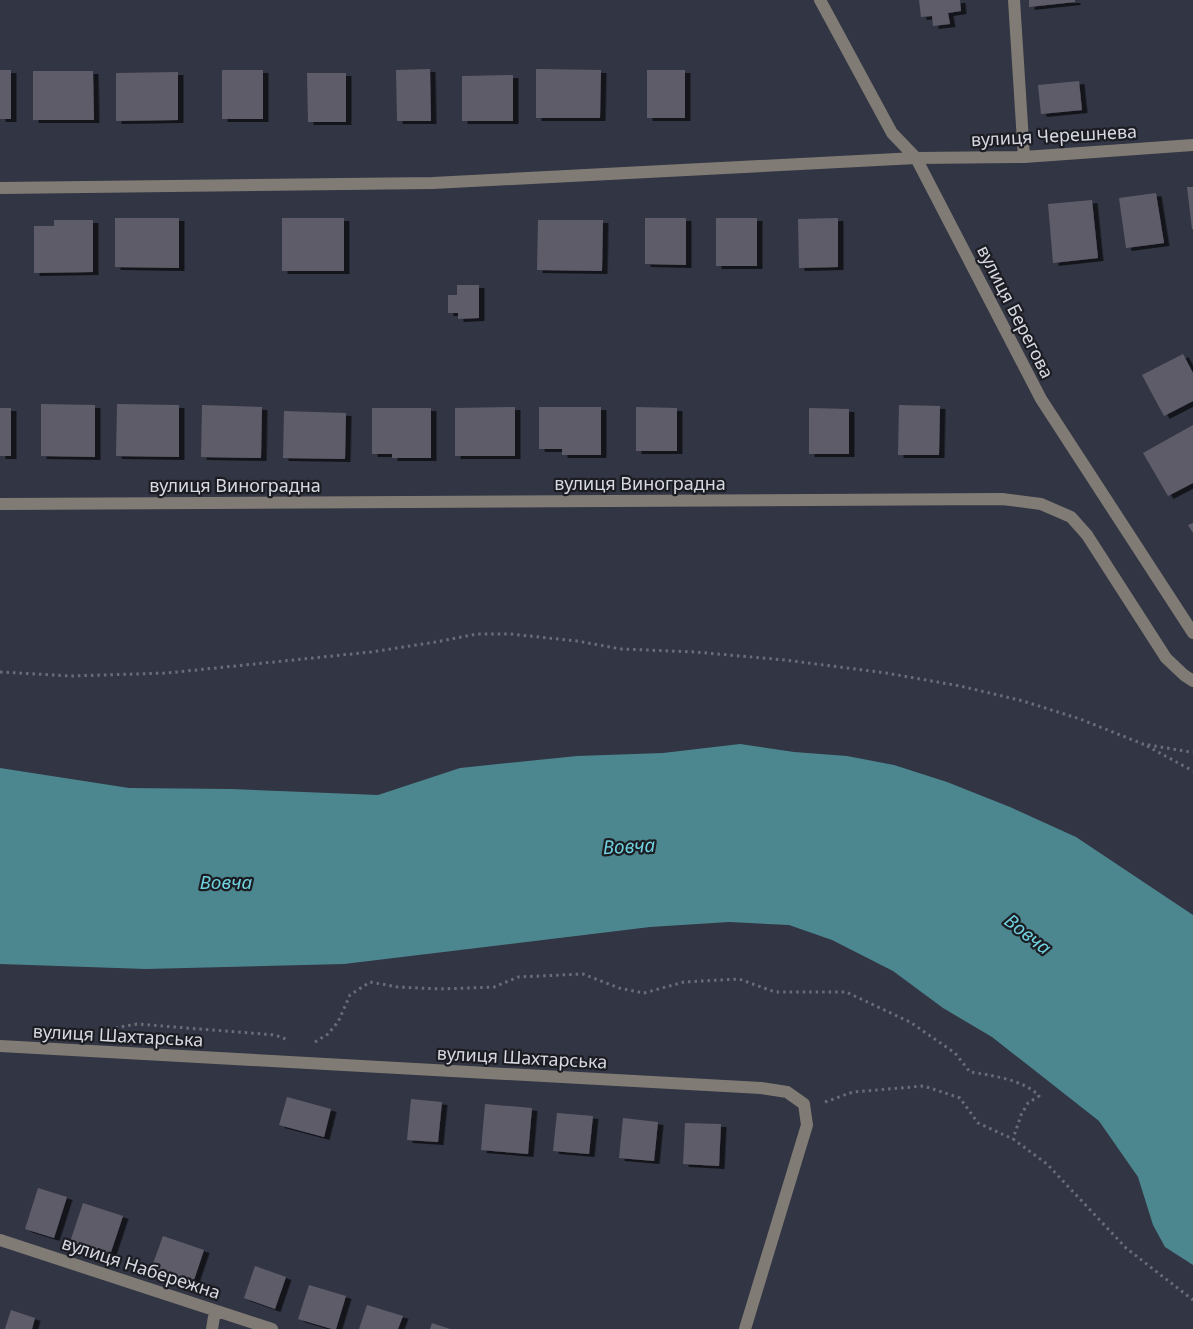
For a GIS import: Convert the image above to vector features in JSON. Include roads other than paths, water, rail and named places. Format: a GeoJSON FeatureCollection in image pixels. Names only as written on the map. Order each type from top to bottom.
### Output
{"type":"FeatureCollection","features":[{"type":"Feature","properties":{"kind":"street","name":"вулиця Берегова"},"geometry":{"type":"LineString","coordinates":[[820,0],[892,133],[916,158],[1041,399],[1193,633]]}},
{"type":"Feature","properties":{"kind":"street"},"geometry":{"type":"LineString","coordinates":[[1014,0],[1024,157]]}},
{"type":"Feature","properties":{"kind":"street","name":"вулиця Черешнева"},"geometry":{"type":"LineString","coordinates":[[916,158],[1024,157],[1193,145]]}},
{"type":"Feature","properties":{"kind":"street"},"geometry":{"type":"LineString","coordinates":[[0,188],[433,183],[916,158]]}},
{"type":"Feature","properties":{"kind":"street","name":"вулиця Виноградна"},"geometry":{"type":"LineString","coordinates":[[0,504],[1002,499],[1041,504],[1071,517],[1087,534],[1166,658],[1193,681]]}},
{"type":"Feature","properties":{"kind":"street","name":"вулиця Шахтарська"},"geometry":{"type":"LineString","coordinates":[[0,1046],[761,1088],[787,1092],[804,1104],[807,1125],[745,1329]]}},
{"type":"Feature","properties":{"kind":"street","name":"вулиця Набережна"},"geometry":{"type":"LineString","coordinates":[[0,1240],[272,1329]]}},
{"type":"Feature","properties":{"kind":"street"},"geometry":{"type":"LineString","coordinates":[[212,1329],[215,1311]]}},
{"type":"Feature","properties":{"kind":"water","name":"Вовча"},"geometry":{"type":"Polygon","coordinates":[[[740,744],[794,752],[847,756],[894,765],[947,782],[1010,807],[1076,837],[1193,915],[1193,1265],[1165,1247],[1153,1225],[1138,1177],[1099,1121],[992,1037],[943,1008],[893,971],[832,940],[789,925],[729,922],[650,927],[344,964],[146,969],[0,964],[0,768],[129,788],[231,789],[378,795],[460,768],[577,756],[663,753],[740,744]]]}}]}
